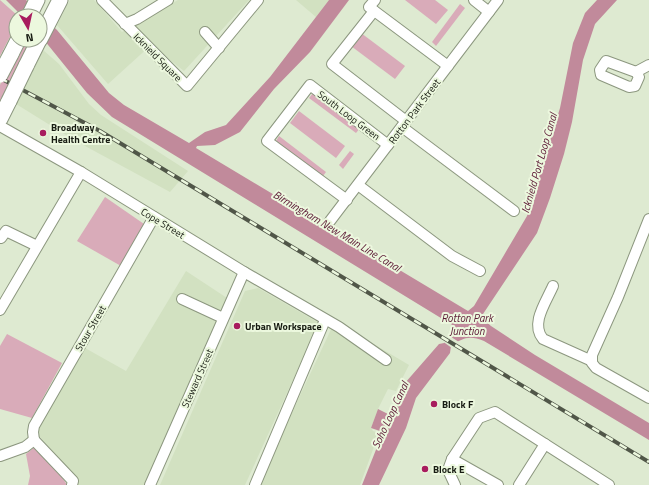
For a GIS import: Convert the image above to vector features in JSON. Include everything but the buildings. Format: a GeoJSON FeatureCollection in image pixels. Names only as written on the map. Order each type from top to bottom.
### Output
{"type":"FeatureCollection","features":[{"type":"Feature","properties":{"kind":"highway"},"geometry":{"type":"LineString","coordinates":[[48,23],[60,0]]}},
{"type":"Feature","properties":{"kind":"highway"},"geometry":{"type":"LineString","coordinates":[[0,75],[14,48]]}},
{"type":"Feature","properties":{"kind":"highway"},"geometry":{"type":"LineString","coordinates":[[0,119],[35,48]]}},
{"type":"Feature","properties":{"kind":"street","name":"Icknield Square"},"geometry":{"type":"LineString","coordinates":[[102,0],[187,86],[258,0]]}},
{"type":"Feature","properties":{"kind":"street"},"geometry":{"type":"LineString","coordinates":[[125,24],[137,19],[168,0]]}},
{"type":"Feature","properties":{"kind":"street"},"geometry":{"type":"LineString","coordinates":[[375,0],[369,7],[448,66]]}},
{"type":"Feature","properties":{"kind":"street"},"geometry":{"type":"LineString","coordinates":[[474,0],[489,12]]}},
{"type":"Feature","properties":{"kind":"street","name":"Rotton Park Street"},"geometry":{"type":"LineString","coordinates":[[330,222],[498,0]]}},
{"type":"Feature","properties":{"kind":"street"},"geometry":{"type":"LineString","coordinates":[[374,10],[332,64],[404,124],[514,210]]}},
{"type":"Feature","properties":{"kind":"street"},"geometry":{"type":"LineString","coordinates":[[205,32],[219,48]]}},
{"type":"Feature","properties":{"kind":"street"},"geometry":{"type":"LineString","coordinates":[[636,72],[649,65]]}},
{"type":"Feature","properties":{"kind":"street","name":"South Loop Green"},"geometry":{"type":"LineString","coordinates":[[347,200],[268,141],[310,85],[388,145]]}},
{"type":"Feature","properties":{"kind":"street","name":"Cope Street"},"geometry":{"type":"LineString","coordinates":[[0,126],[81,172],[244,272],[339,327],[386,360]]}},
{"type":"Feature","properties":{"kind":"street"},"geometry":{"type":"LineString","coordinates":[[0,310],[81,172]]}},
{"type":"Feature","properties":{"kind":"street"},"geometry":{"type":"LineString","coordinates":[[358,185],[452,256],[480,271]]}},
{"type":"Feature","properties":{"kind":"street","name":"Stour Street"},"geometry":{"type":"LineString","coordinates":[[34,440],[34,426],[154,217]]}},
{"type":"Feature","properties":{"kind":"street"},"geometry":{"type":"LineString","coordinates":[[592,362],[592,355],[618,297],[649,219]]}},
{"type":"Feature","properties":{"kind":"street"},"geometry":{"type":"LineString","coordinates":[[1,238],[6,231],[37,246]]}},
{"type":"Feature","properties":{"kind":"street","name":"Steward Street"},"geometry":{"type":"LineString","coordinates":[[150,485],[244,272]]}},
{"type":"Feature","properties":{"kind":"street"},"geometry":{"type":"LineString","coordinates":[[553,286],[538,321],[537,332],[543,339],[592,362],[596,368],[649,397]]}},
{"type":"Feature","properties":{"kind":"street"},"geometry":{"type":"LineString","coordinates":[[182,299],[223,318]]}},
{"type":"Feature","properties":{"kind":"street"},"geometry":{"type":"LineString","coordinates":[[255,485],[325,320]]}},
{"type":"Feature","properties":{"kind":"street"},"geometry":{"type":"LineString","coordinates":[[455,485],[448,470],[452,459],[479,418],[495,412],[605,484]]}},
{"type":"Feature","properties":{"kind":"street"},"geometry":{"type":"LineString","coordinates":[[0,456],[25,447],[34,440],[72,481],[72,485]]}},
{"type":"Feature","properties":{"kind":"street"},"geometry":{"type":"LineString","coordinates":[[519,485],[545,444]]}},
{"type":"Feature","properties":{"kind":"street"},"geometry":{"type":"LineString","coordinates":[[452,459],[498,485]]}},
{"type":"Feature","properties":{"kind":"shaded area"},"geometry":{"type":"Polygon","coordinates":[[[0,0],[9,8],[8,40],[0,56],[0,0]]]}},
{"type":"Feature","properties":{"kind":"shaded area"},"geometry":{"type":"Polygon","coordinates":[[[70,0],[94,0],[122,32],[178,0],[249,0],[184,71],[151,45],[108,84],[57,25],[70,0]]]}},
{"type":"Feature","properties":{"kind":"shaded area"},"geometry":{"type":"Polygon","coordinates":[[[296,0],[329,0],[316,17],[296,0]]]}},
{"type":"Feature","properties":{"kind":"shaded area"},"geometry":{"type":"Polygon","coordinates":[[[405,0],[435,0],[448,10],[436,24],[405,0]]]}},
{"type":"Feature","properties":{"kind":"shaded area"},"geometry":{"type":"Polygon","coordinates":[[[460,4],[465,8],[436,46],[432,42],[460,4]]]}},
{"type":"Feature","properties":{"kind":"shaded area"},"geometry":{"type":"Polygon","coordinates":[[[361,33],[405,66],[395,79],[351,46],[361,33]]]}},
{"type":"Feature","properties":{"kind":"shaded area"},"geometry":{"type":"Polygon","coordinates":[[[18,48],[32,48],[0,111],[0,85],[18,48]]]}},
{"type":"Feature","properties":{"kind":"shaded area"},"geometry":{"type":"Polygon","coordinates":[[[43,50],[59,64],[89,104],[101,115],[188,171],[170,192],[74,140],[0,94],[0,66],[28,81],[43,50]]]}},
{"type":"Feature","properties":{"kind":"shaded area"},"geometry":{"type":"Polygon","coordinates":[[[313,93],[360,128],[356,133],[309,98],[313,93]]]}},
{"type":"Feature","properties":{"kind":"shaded area"},"geometry":{"type":"Polygon","coordinates":[[[299,111],[345,146],[336,158],[290,123],[299,111]]]}},
{"type":"Feature","properties":{"kind":"shaded area"},"geometry":{"type":"Polygon","coordinates":[[[279,136],[326,172],[323,176],[276,141],[279,136]]]}},
{"type":"Feature","properties":{"kind":"shaded area"},"geometry":{"type":"Polygon","coordinates":[[[350,151],[354,154],[343,169],[339,165],[350,151]]]}},
{"type":"Feature","properties":{"kind":"shaded area"},"geometry":{"type":"Polygon","coordinates":[[[105,197],[144,224],[121,266],[77,241],[105,197]]]}},
{"type":"Feature","properties":{"kind":"shaded area"},"geometry":{"type":"Polygon","coordinates":[[[186,271],[227,298],[145,485],[74,485],[75,479],[36,432],[85,348],[126,371],[186,271]]]}},
{"type":"Feature","properties":{"kind":"shaded area"},"geometry":{"type":"Polygon","coordinates":[[[258,288],[319,323],[245,485],[160,485],[245,291],[258,288]]]}},
{"type":"Feature","properties":{"kind":"shaded area"},"geometry":{"type":"Polygon","coordinates":[[[335,321],[409,365],[396,391],[388,389],[378,409],[371,428],[373,431],[379,433],[360,485],[258,485],[335,321]]]}},
{"type":"Feature","properties":{"kind":"shaded area"},"geometry":{"type":"Polygon","coordinates":[[[7,334],[62,363],[32,418],[0,409],[0,346],[7,334]]]}},
{"type":"Feature","properties":{"kind":"shaded area"},"geometry":{"type":"Polygon","coordinates":[[[36,446],[54,464],[67,485],[28,485],[30,476],[26,454],[36,446]]]}},
{"type":"Feature","properties":{"kind":"water"},"geometry":{"type":"Polygon","coordinates":[[[6,0],[26,0],[34,8],[14,8],[6,0]]]}},
{"type":"Feature","properties":{"kind":"water"},"geometry":{"type":"Polygon","coordinates":[[[329,0],[349,0],[310,52],[274,89],[240,132],[215,145],[197,146],[196,148],[468,311],[474,306],[527,216],[560,108],[573,43],[585,13],[597,0],[617,0],[595,24],[583,60],[572,122],[564,154],[537,233],[481,317],[491,326],[535,355],[649,423],[649,440],[484,341],[474,338],[466,338],[451,346],[450,353],[416,398],[406,428],[379,485],[362,485],[383,432],[371,428],[378,409],[390,415],[405,383],[439,344],[444,343],[455,330],[454,326],[112,117],[87,93],[48,45],[48,21],[57,30],[109,93],[124,105],[189,143],[205,132],[226,125],[270,77],[329,0]]]}},
{"type":"Feature","properties":{"kind":"pier"},"geometry":{"type":"Polygon","coordinates":[[[448,335],[459,342],[452,348],[442,341],[448,335]]]}},
{"type":"Feature","properties":{"kind":"railway"},"geometry":{"type":"LineString","coordinates":[[0,78],[100,131],[649,462]]}},
{"type":"Feature","properties":{"kind":"place","name":"Broadway Health Centre"},"geometry":{"type":"Point","coordinates":[43,133]}},
{"type":"Feature","properties":{"kind":"place","name":"Urban Workspace"},"geometry":{"type":"Point","coordinates":[237,326]}},
{"type":"Feature","properties":{"kind":"place","name":"Block F"},"geometry":{"type":"Point","coordinates":[434,404]}},
{"type":"Feature","properties":{"kind":"place","name":"Block E"},"geometry":{"type":"Point","coordinates":[425,469]}},
{"type":"Feature","properties":{"kind":"water label","name":"Icknield Port Loop Canal"},"geometry":{"type":"Point","coordinates":[539,163]}},
{"type":"Feature","properties":{"kind":"water label","name":"Birmingham New Main Line Canal"},"geometry":{"type":"Point","coordinates":[337,231]}},
{"type":"Feature","properties":{"kind":"water label","name":"Rotton Park Junction"},"geometry":{"type":"Point","coordinates":[467,324]}},
{"type":"Feature","properties":{"kind":"water label","name":"Soho Loop Canal"},"geometry":{"type":"Point","coordinates":[390,415]}}]}
